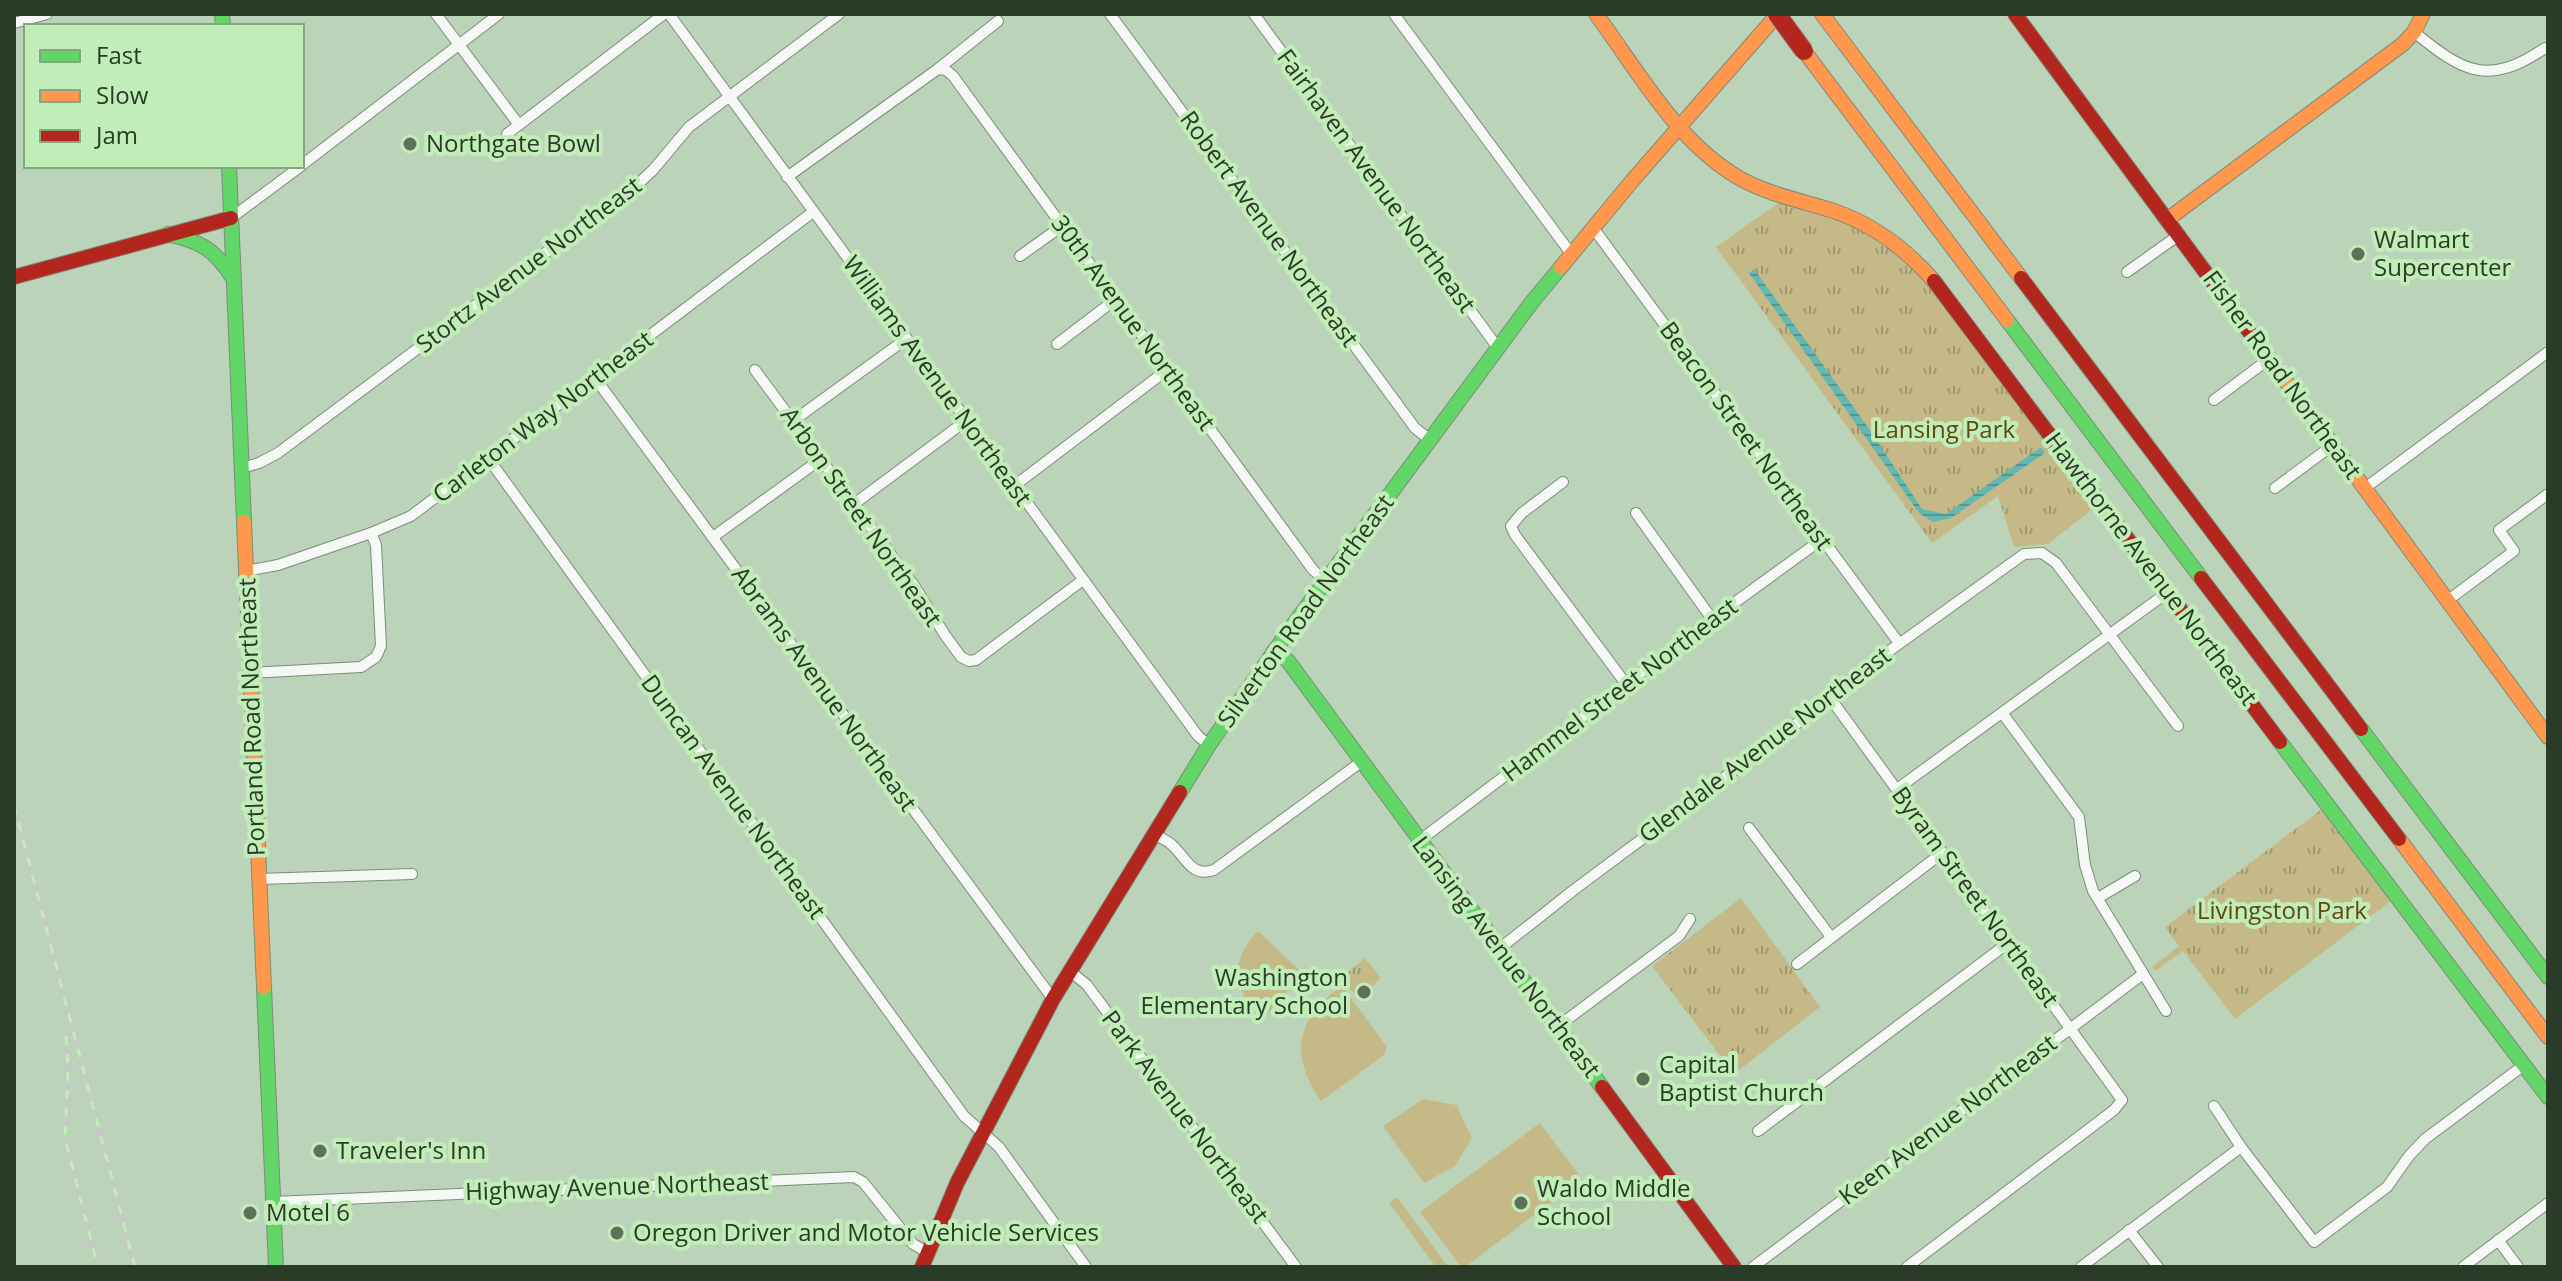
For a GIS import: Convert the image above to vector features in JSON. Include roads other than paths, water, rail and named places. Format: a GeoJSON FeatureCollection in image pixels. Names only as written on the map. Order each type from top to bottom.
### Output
{"type":"FeatureCollection","features":[{"type":"Feature","properties":{"kind":"main road","name":"Hawthorne Avenue Northeast"},"geometry":{"type":"LineString","coordinates":[[1596,14],[1681,127],[1706,153],[1738,178],[1856,219],[1906,250],[1940,290],[2548,1097]]}},
{"type":"Feature","properties":{"kind":"main road","name":"Silverton Road Northeast"},"geometry":{"type":"LineString","coordinates":[[924,1260],[957,1183],[1053,999],[1209,745],[1274,651],[1498,348],[1572,255],[1777,14]]}},
{"type":"Feature","properties":{"kind":"main road"},"geometry":{"type":"LineString","coordinates":[[1777,14],[2548,1037]]}},
{"type":"Feature","properties":{"kind":"main road","name":"Fisher Road Northeast"},"geometry":{"type":"LineString","coordinates":[[2015,14],[2548,737]]}},
{"type":"Feature","properties":{"kind":"main road"},"geometry":{"type":"LineString","coordinates":[[2173,227],[2403,44],[2414,32],[2423,14]]}},
{"type":"Feature","properties":{"kind":"main road"},"geometry":{"type":"LineString","coordinates":[[1825,19],[2548,977]]}},
{"type":"Feature","properties":{"kind":"main road","name":"Portland Road Northeast"},"geometry":{"type":"LineString","coordinates":[[229,168],[276,1267]]}},
{"type":"Feature","properties":{"kind":"main road"},"geometry":{"type":"LineString","coordinates":[[14,277],[231,218]]}},
{"type":"Feature","properties":{"kind":"main road"},"geometry":{"type":"LineString","coordinates":[[168,234],[204,244],[218,256],[233,278]]}},
{"type":"Feature","properties":{"kind":"main road","name":"Lansing Avenue Northeast"},"geometry":{"type":"LineString","coordinates":[[1274,651],[1288,661],[1734,1267]]}},
{"type":"Feature","properties":{"kind":"street"},"geometry":{"type":"LineString","coordinates":[[14,23],[47,14]]}},
{"type":"Feature","properties":{"kind":"street"},"geometry":{"type":"LineString","coordinates":[[436,14],[519,125]]}},
{"type":"Feature","properties":{"kind":"street"},"geometry":{"type":"LineString","coordinates":[[304,164],[499,14]]}},
{"type":"Feature","properties":{"kind":"street"},"geometry":{"type":"LineString","coordinates":[[507,134],[666,14]]}},
{"type":"Feature","properties":{"kind":"street","name":"Williams Avenue Northeast"},"geometry":{"type":"LineString","coordinates":[[666,14],[1198,736],[1209,745]]}},
{"type":"Feature","properties":{"kind":"street","name":"Stortz Avenue Northeast"},"geometry":{"type":"LineString","coordinates":[[242,468],[278,453],[626,193],[653,170],[682,134],[839,14]]}},
{"type":"Feature","properties":{"kind":"street","name":"Robert Avenue Northeast"},"geometry":{"type":"LineString","coordinates":[[1110,14],[1415,428],[1430,440]]}},
{"type":"Feature","properties":{"kind":"street","name":"Fairhaven Avenue Northeast"},"geometry":{"type":"LineString","coordinates":[[1254,14],[1498,348]]}},
{"type":"Feature","properties":{"kind":"street"},"geometry":{"type":"LineString","coordinates":[[1394,14],[1572,255]]}},
{"type":"Feature","properties":{"kind":"street"},"geometry":{"type":"LineString","coordinates":[[787,177],[938,69],[998,21]]}},
{"type":"Feature","properties":{"kind":"street"},"geometry":{"type":"LineString","coordinates":[[2414,32],[2459,64],[2487,73],[2514,67],[2545,48]]}},
{"type":"Feature","properties":{"kind":"street","name":"30th Avenue Northeast"},"geometry":{"type":"LineString","coordinates":[[938,69],[946,70],[953,76],[1313,570],[1326,581]]}},
{"type":"Feature","properties":{"kind":"street"},"geometry":{"type":"LineString","coordinates":[[231,218],[299,168]]}},
{"type":"Feature","properties":{"kind":"street","name":"Carleton Way Northeast"},"geometry":{"type":"LineString","coordinates":[[246,571],[265,569],[411,516],[813,212]]}},
{"type":"Feature","properties":{"kind":"street"},"geometry":{"type":"LineString","coordinates":[[1020,256],[1062,226]]}},
{"type":"Feature","properties":{"kind":"street"},"geometry":{"type":"LineString","coordinates":[[2127,272],[2173,227]]}},
{"type":"Feature","properties":{"kind":"street","name":"Beacon Street Northeast"},"geometry":{"type":"LineString","coordinates":[[1594,229],[1899,643]]}},
{"type":"Feature","properties":{"kind":"street"},"geometry":{"type":"LineString","coordinates":[[1057,344],[1116,299]]}},
{"type":"Feature","properties":{"kind":"street"},"geometry":{"type":"LineString","coordinates":[[793,421],[906,339]]}},
{"type":"Feature","properties":{"kind":"street"},"geometry":{"type":"LineString","coordinates":[[2365,488],[2548,352]]}},
{"type":"Feature","properties":{"kind":"street"},"geometry":{"type":"LineString","coordinates":[[2214,400],[2269,359]]}},
{"type":"Feature","properties":{"kind":"street","name":"Arbon Street Northeast"},"geometry":{"type":"LineString","coordinates":[[755,370],[915,587],[961,657],[969,661],[983,655],[1083,580]]}},
{"type":"Feature","properties":{"kind":"street"},"geometry":{"type":"LineString","coordinates":[[1014,486],[1167,370]]}},
{"type":"Feature","properties":{"kind":"street","name":"Abrams Avenue Northeast"},"geometry":{"type":"LineString","coordinates":[[595,378],[1053,999]]}},
{"type":"Feature","properties":{"kind":"street"},"geometry":{"type":"LineString","coordinates":[[854,504],[967,420]]}},
{"type":"Feature","properties":{"kind":"street"},"geometry":{"type":"LineString","coordinates":[[2275,488],[2333,445]]}},
{"type":"Feature","properties":{"kind":"street","name":"Duncan Avenue Northeast"},"geometry":{"type":"LineString","coordinates":[[488,458],[964,1116],[999,1147],[1086,1267]]}},
{"type":"Feature","properties":{"kind":"street"},"geometry":{"type":"LineString","coordinates":[[713,537],[821,459]]}},
{"type":"Feature","properties":{"kind":"street"},"geometry":{"type":"LineString","coordinates":[[1563,482],[1522,513],[1511,526],[1626,684]]}},
{"type":"Feature","properties":{"kind":"street"},"geometry":{"type":"LineString","coordinates":[[2447,601],[2514,551],[2499,530],[2548,494]]}},
{"type":"Feature","properties":{"kind":"street"},"geometry":{"type":"LineString","coordinates":[[1636,513],[1712,619]]}},
{"type":"Feature","properties":{"kind":"street"},"geometry":{"type":"LineString","coordinates":[[251,673],[361,667],[376,657],[381,646],[376,545],[371,533]]}},
{"type":"Feature","properties":{"kind":"street","name":"Hammel Street Northeast"},"geometry":{"type":"LineString","coordinates":[[1419,841],[1821,540]]}},
{"type":"Feature","properties":{"kind":"street","name":"Glendale Avenue Northeast"},"geometry":{"type":"LineString","coordinates":[[1499,949],[1815,710],[1828,695],[2019,556],[2037,552],[2056,563],[2111,635]]}},
{"type":"Feature","properties":{"kind":"street"},"geometry":{"type":"LineString","coordinates":[[1897,789],[2168,592]]}},
{"type":"Feature","properties":{"kind":"street"},"geometry":{"type":"LineString","coordinates":[[2111,635],[2178,726]]}},
{"type":"Feature","properties":{"kind":"street","name":"Byram Street Northeast"},"geometry":{"type":"LineString","coordinates":[[1828,695],[2122,1100],[2114,1110],[1907,1267]]}},
{"type":"Feature","properties":{"kind":"street"},"geometry":{"type":"LineString","coordinates":[[2003,714],[2079,817],[2088,879],[2166,1011]]}},
{"type":"Feature","properties":{"kind":"street"},"geometry":{"type":"LineString","coordinates":[[1154,834],[1172,845],[1194,870],[1207,873],[1361,762]]}},
{"type":"Feature","properties":{"kind":"street"},"geometry":{"type":"LineString","coordinates":[[1749,828],[1831,937]]}},
{"type":"Feature","properties":{"kind":"street"},"geometry":{"type":"LineString","coordinates":[[1797,964],[1942,853]]}},
{"type":"Feature","properties":{"kind":"street"},"geometry":{"type":"LineString","coordinates":[[259,879],[412,874]]}},
{"type":"Feature","properties":{"kind":"street"},"geometry":{"type":"LineString","coordinates":[[2098,898],[2135,876]]}},
{"type":"Feature","properties":{"kind":"street"},"geometry":{"type":"LineString","coordinates":[[1557,1027],[1679,936],[1690,919]]}},
{"type":"Feature","properties":{"kind":"street"},"geometry":{"type":"LineString","coordinates":[[1758,1131],[2008,943]]}},
{"type":"Feature","properties":{"kind":"street","name":"Park Avenue Northeast"},"geometry":{"type":"LineString","coordinates":[[1070,971],[1087,985],[1296,1267]]}},
{"type":"Feature","properties":{"kind":"street","name":"Keen Avenue Northeast"},"geometry":{"type":"LineString","coordinates":[[1753,1267],[2143,974]]}},
{"type":"Feature","properties":{"kind":"street"},"geometry":{"type":"LineString","coordinates":[[2214,1106],[2241,1147],[2314,1242],[2387,1187],[2425,1139],[2524,1065]]}},
{"type":"Feature","properties":{"kind":"street"},"geometry":{"type":"LineString","coordinates":[[2081,1267],[2241,1147]]}},
{"type":"Feature","properties":{"kind":"street","name":"Highway Avenue Northeast"},"geometry":{"type":"LineString","coordinates":[[273,1202],[854,1177],[863,1182],[924,1260]]}},
{"type":"Feature","properties":{"kind":"street"},"geometry":{"type":"LineString","coordinates":[[2463,1267],[2548,1203]]}},
{"type":"Feature","properties":{"kind":"street"},"geometry":{"type":"LineString","coordinates":[[2129,1230],[2158,1267]]}},
{"type":"Feature","properties":{"kind":"street"},"geometry":{"type":"LineString","coordinates":[[2498,1240],[2518,1267]]}},
{"type":"Feature","properties":{"kind":"water"},"geometry":{"type":"Polygon","coordinates":[[[1754,269],[1870,430],[1922,509],[1946,514],[2041,447],[2045,453],[1951,518],[1933,522],[1919,513],[1749,273],[1754,269]]]}},
{"type":"Feature","properties":{"kind":"railway"},"geometry":{"type":"LineString","coordinates":[[14,805],[135,1267]]}},
{"type":"Feature","properties":{"kind":"railway"},"geometry":{"type":"LineString","coordinates":[[66,1036],[65,1139],[98,1267]]}},
{"type":"Feature","properties":{"kind":"place","name":"Northgate Bowl"},"geometry":{"type":"Point","coordinates":[410,144]}},
{"type":"Feature","properties":{"kind":"place","name":"Walmart Supercenter"},"geometry":{"type":"Point","coordinates":[2358,254]}},
{"type":"Feature","properties":{"kind":"place","name":"Washington Elementary School"},"geometry":{"type":"Point","coordinates":[1364,992]}},
{"type":"Feature","properties":{"kind":"place","name":"Capital Baptist Church"},"geometry":{"type":"Point","coordinates":[1643,1079]}},
{"type":"Feature","properties":{"kind":"place","name":"Traveler's Inn"},"geometry":{"type":"Point","coordinates":[320,1151]}},
{"type":"Feature","properties":{"kind":"place","name":"Waldo Middle School"},"geometry":{"type":"Point","coordinates":[1521,1203]}},
{"type":"Feature","properties":{"kind":"place","name":"Motel 6"},"geometry":{"type":"Point","coordinates":[250,1213]}},
{"type":"Feature","properties":{"kind":"place","name":"Oregon Driver and Motor Vehicle Services"},"geometry":{"type":"Point","coordinates":[617,1233]}},
{"type":"Feature","properties":{"kind":"park label","name":"Lansing Park"},"geometry":{"type":"Point","coordinates":[1944,430]}},
{"type":"Feature","properties":{"kind":"park label","name":"Livingston Park"},"geometry":{"type":"Point","coordinates":[2282,911]}}]}
